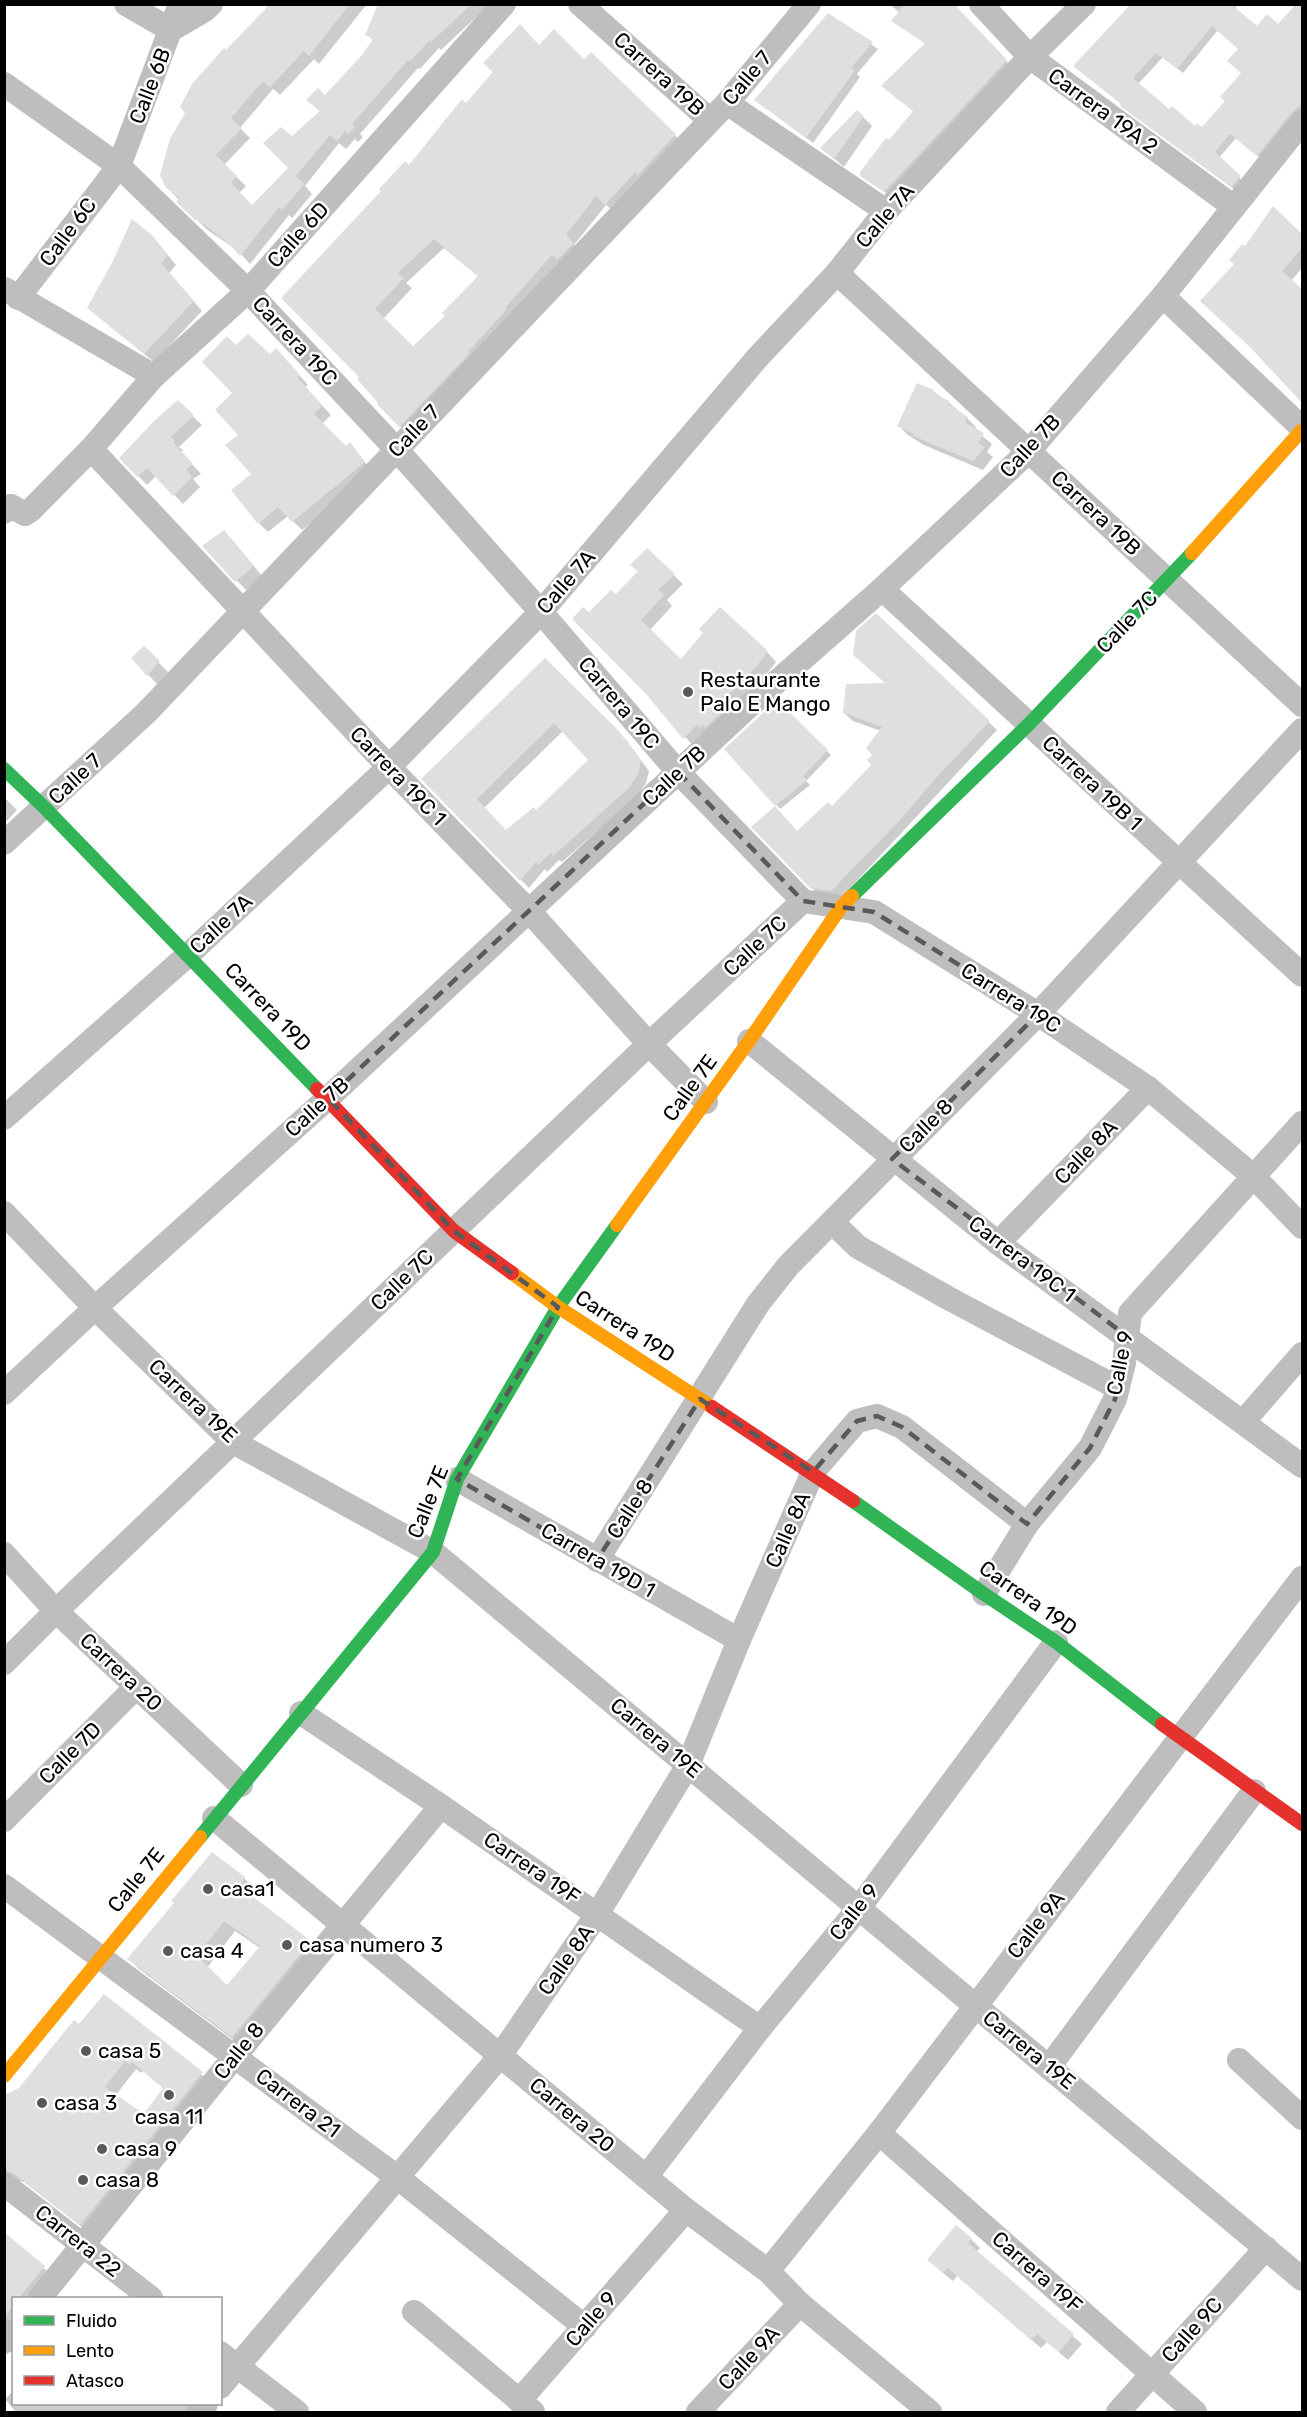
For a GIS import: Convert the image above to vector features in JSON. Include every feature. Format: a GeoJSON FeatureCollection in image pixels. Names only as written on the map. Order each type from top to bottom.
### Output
{"type":"FeatureCollection","features":[{"type":"Feature","properties":{"kind":"street"},"geometry":{"type":"LineString","coordinates":[[126,4],[171,30],[211,4]]}},
{"type":"Feature","properties":{"kind":"street","name":"Calle 6B"},"geometry":{"type":"LineString","coordinates":[[119,166],[180,4]]}},
{"type":"Feature","properties":{"kind":"street","name":"Calle 6D"},"geometry":{"type":"LineString","coordinates":[[31,510],[91,449],[154,376],[248,291],[504,4]]}},
{"type":"Feature","properties":{"kind":"street","name":"Carrera 19B"},"geometry":{"type":"LineString","coordinates":[[580,4],[718,111],[886,211]]}},
{"type":"Feature","properties":{"kind":"street","name":"Calle 7"},"geometry":{"type":"LineString","coordinates":[[4,843],[146,713],[718,111],[809,4]]}},
{"type":"Feature","properties":{"kind":"street","name":"Carrera 19A 2"},"geometry":{"type":"LineString","coordinates":[[981,4],[1030,57],[1234,207]]}},
{"type":"Feature","properties":{"kind":"street","name":"Calle 7A"},"geometry":{"type":"LineString","coordinates":[[4,1118],[188,955],[389,767],[541,612],[758,357],[837,273],[886,211],[1030,57],[1084,4]]}},
{"type":"Feature","properties":{"kind":"street","name":"Carrera 19C"},"geometry":{"type":"LineString","coordinates":[[4,84],[119,166],[248,291],[397,450],[541,612],[678,772],[803,901],[874,912],[1038,1014],[1148,1088],[1253,1176],[1302,1227]]}},
{"type":"Feature","properties":{"kind":"street","name":"Calle 7B"},"geometry":{"type":"LineString","coordinates":[[4,1393],[328,1098],[678,772],[882,590],[1029,451],[1162,296],[1302,122]]}},
{"type":"Feature","properties":{"kind":"street","name":"Calle 6C"},"geometry":{"type":"LineString","coordinates":[[11,293],[119,166]]}},
{"type":"Feature","properties":{"kind":"street","name":"Carrera 19B"},"geometry":{"type":"LineString","coordinates":[[837,273],[1302,705]]}},
{"type":"Feature","properties":{"kind":"street"},"geometry":{"type":"LineString","coordinates":[[11,293],[154,376]]}},
{"type":"Feature","properties":{"kind":"street"},"geometry":{"type":"LineString","coordinates":[[1162,296],[1302,429]]}},
{"type":"Feature","properties":{"kind":"street","name":"Calle 7C"},"geometry":{"type":"LineString","coordinates":[[841,907],[1029,724],[1168,580],[1302,429]]}},
{"type":"Feature","properties":{"kind":"street","name":"Carrera 19C 1"},"geometry":{"type":"LineString","coordinates":[[91,449],[389,767],[529,911],[649,1044],[706,1102]]}},
{"type":"Feature","properties":{"kind":"street"},"geometry":{"type":"LineString","coordinates":[[4,489],[31,510],[25,514],[11,506],[4,512]]}},
{"type":"Feature","properties":{"kind":"street","name":"Carrera 19B 1"},"geometry":{"type":"LineString","coordinates":[[882,590],[1302,975]]}},
{"type":"Feature","properties":{"kind":"street","name":"Calle 8"},"geometry":{"type":"LineString","coordinates":[[597,1560],[758,1304],[788,1266],[1038,1014],[1302,730]]}},
{"type":"Feature","properties":{"kind":"street","name":"Carrera 19D"},"geometry":{"type":"LineString","coordinates":[[4,769],[44,807],[328,1098],[454,1231],[558,1307],[813,1472],[984,1594],[1056,1642],[1180,1738],[1302,1824]]}},
{"type":"Feature","properties":{"kind":"street","name":"Calle 7C"},"geometry":{"type":"LineString","coordinates":[[4,1663],[649,1044],[803,901]]}},
{"type":"Feature","properties":{"kind":"street","name":"Calle 7E"},"geometry":{"type":"LineString","coordinates":[[4,2076],[433,1552],[457,1479],[558,1307],[706,1102],[841,907]]}},
{"type":"Feature","properties":{"kind":"street","name":"Carrera 19C 1"},"geometry":{"type":"LineString","coordinates":[[749,1041],[998,1243],[1302,1466]]}},
{"type":"Feature","properties":{"kind":"street","name":"Calle 8A"},"geometry":{"type":"LineString","coordinates":[[998,1243],[1148,1088]]}},
{"type":"Feature","properties":{"kind":"street","name":"Calle 9"},"geometry":{"type":"LineString","coordinates":[[984,1594],[1027,1524],[1090,1448],[1115,1399],[1128,1337],[1130,1312],[1302,1123]]}},
{"type":"Feature","properties":{"kind":"street","name":"Carrera 19E"},"geometry":{"type":"LineString","coordinates":[[4,1213],[95,1308],[233,1442],[433,1552],[1302,2279]]}},
{"type":"Feature","properties":{"kind":"street"},"geometry":{"type":"LineString","coordinates":[[832,1222],[858,1247],[948,1298],[1118,1388]]}},
{"type":"Feature","properties":{"kind":"street"},"geometry":{"type":"LineString","coordinates":[[1243,1422],[1302,1354]]}},
{"type":"Feature","properties":{"kind":"street","name":"Calle 8A"},"geometry":{"type":"LineString","coordinates":[[222,2381],[229,2360],[397,2177],[500,2056],[598,1913],[688,1765],[738,1640],[813,1472],[857,1421],[877,1416],[902,1427],[1027,1524]]}},
{"type":"Feature","properties":{"kind":"street","name":"Carrera 19D 1"},"geometry":{"type":"LineString","coordinates":[[457,1479],[738,1640]]}},
{"type":"Feature","properties":{"kind":"street","name":"Carrera 20"},"geometry":{"type":"LineString","coordinates":[[4,1554],[56,1611],[242,1785]]}},
{"type":"Feature","properties":{"kind":"street","name":"Calle 9A"},"geometry":{"type":"LineString","coordinates":[[768,2271],[879,2133],[1302,1578]]}},
{"type":"Feature","properties":{"kind":"street","name":"Calle 9"},"geometry":{"type":"LineString","coordinates":[[646,2177],[760,2028],[859,1908],[1056,1642]]}},
{"type":"Feature","properties":{"kind":"street","name":"Calle 7D"},"geometry":{"type":"LineString","coordinates":[[4,1820],[136,1687]]}},
{"type":"Feature","properties":{"kind":"street","name":"Carrera 19F"},"geometry":{"type":"LineString","coordinates":[[301,1713],[598,1913],[760,2028]]}},
{"type":"Feature","properties":{"kind":"street"},"geometry":{"type":"LineString","coordinates":[[1050,2067],[1254,1791]]}},
{"type":"Feature","properties":{"kind":"street","name":"Calle 8"},"geometry":{"type":"LineString","coordinates":[[41,2297],[441,1806]]}},
{"type":"Feature","properties":{"kind":"street","name":"Carrera 20"},"geometry":{"type":"LineString","coordinates":[[214,1818],[686,2210],[768,2271],[800,2304],[930,2412]]}},
{"type":"Feature","properties":{"kind":"street","name":"Carrera 21"},"geometry":{"type":"LineString","coordinates":[[4,1886],[397,2177],[585,2327]]}},
{"type":"Feature","properties":{"kind":"street"},"geometry":{"type":"LineString","coordinates":[[1239,2060],[1302,2118]]}},
{"type":"Feature","properties":{"kind":"street","name":"Carrera 19F"},"geometry":{"type":"LineString","coordinates":[[879,2133],[1195,2412]]}},
{"type":"Feature","properties":{"kind":"street","name":"Carrera 22"},"geometry":{"type":"LineString","coordinates":[[4,2184],[150,2297]]}},
{"type":"Feature","properties":{"kind":"street","name":"Calle 9"},"geometry":{"type":"LineString","coordinates":[[526,2407],[585,2327],[686,2210]]}},
{"type":"Feature","properties":{"kind":"street","name":"Calle 9C"},"geometry":{"type":"LineString","coordinates":[[1118,2412],[1266,2248]]}},
{"type":"Feature","properties":{"kind":"street","name":"Calle 9A"},"geometry":{"type":"LineString","coordinates":[[698,2412],[800,2304]]}},
{"type":"Feature","properties":{"kind":"street"},"geometry":{"type":"LineString","coordinates":[[414,2312],[526,2407]]}},
{"type":"Feature","properties":{"kind":"street"},"geometry":{"type":"LineString","coordinates":[[229,2360],[297,2412]]}},
{"type":"Feature","properties":{"kind":"highlighted area"},"geometry":{"type":"Polygon","coordinates":[[[678,772],[803,901],[874,912],[1038,1014],[892,1159],[1128,1337],[1115,1399],[1090,1448],[1027,1524],[902,1427],[877,1416],[857,1421],[813,1472],[700,1399],[597,1560],[457,1479],[558,1307],[454,1231],[328,1098],[678,772]]]}},
{"type":"Feature","properties":{"kind":"building"},"geometry":{"type":"Polygon","coordinates":[[[270,4],[350,4],[309,56],[304,51],[270,87],[263,81],[231,118],[242,128],[216,155],[237,176],[231,183],[252,205],[288,168],[263,143],[281,127],[292,136],[320,111],[306,100],[318,88],[325,95],[362,55],[373,39],[365,35],[378,4],[472,4],[431,42],[430,40],[410,61],[408,60],[352,124],[355,127],[348,134],[345,131],[337,141],[330,135],[296,176],[304,184],[282,210],[279,207],[240,256],[228,243],[197,219],[196,221],[176,202],[180,198],[166,188],[160,175],[170,139],[185,113],[180,107],[192,84],[224,48],[226,50],[270,4]]]}},
{"type":"Feature","properties":{"kind":"building"},"geometry":{"type":"Polygon","coordinates":[[[905,4],[954,4],[1007,60],[884,192],[860,176],[860,172],[886,138],[889,140],[913,111],[881,86],[925,43],[891,21],[905,4]]]}},
{"type":"Feature","properties":{"kind":"building"},"geometry":{"type":"Polygon","coordinates":[[[1131,4],[1231,4],[1257,26],[1267,14],[1278,24],[1296,4],[1302,4],[1302,104],[1291,113],[1257,156],[1230,134],[1215,152],[1241,176],[1231,187],[1120,106],[1121,104],[1073,66],[1131,4]],[[1212,26],[1177,69],[1156,53],[1133,78],[1169,109],[1172,106],[1195,126],[1197,123],[1202,127],[1225,101],[1220,97],[1241,73],[1227,61],[1238,49],[1212,26]]]}},
{"type":"Feature","properties":{"kind":"building"},"geometry":{"type":"Polygon","coordinates":[[[828,13],[873,42],[851,68],[855,70],[806,138],[754,100],[828,13]]]}},
{"type":"Feature","properties":{"kind":"building"},"geometry":{"type":"Polygon","coordinates":[[[520,24],[539,45],[554,29],[584,59],[591,52],[676,134],[638,175],[635,172],[605,205],[596,196],[566,235],[574,243],[557,260],[552,255],[468,352],[469,354],[399,427],[357,379],[359,377],[281,298],[381,191],[379,189],[405,161],[409,165],[462,99],[466,103],[493,72],[483,63],[520,24]],[[434,239],[398,273],[404,278],[375,309],[413,346],[445,316],[442,313],[478,276],[434,239]]]}},
{"type":"Feature","properties":{"kind":"building"},"geometry":{"type":"Polygon","coordinates":[[[857,110],[864,116],[834,159],[820,148],[857,110]]]}},
{"type":"Feature","properties":{"kind":"building"},"geometry":{"type":"Polygon","coordinates":[[[1273,206],[1302,234],[1302,248],[1282,271],[1302,289],[1302,403],[1251,348],[1200,301],[1234,264],[1229,260],[1242,244],[1245,246],[1273,206]]]}},
{"type":"Feature","properties":{"kind":"building"},"geometry":{"type":"Polygon","coordinates":[[[132,219],[152,235],[168,255],[161,263],[194,301],[144,354],[87,308],[113,261],[132,219]]]}},
{"type":"Feature","properties":{"kind":"building"},"geometry":{"type":"Polygon","coordinates":[[[248,334],[270,354],[276,348],[300,375],[297,377],[322,405],[314,414],[346,446],[350,442],[365,462],[292,522],[278,507],[258,524],[231,490],[251,474],[225,445],[238,435],[215,410],[232,393],[202,362],[227,336],[236,345],[248,334]]]}},
{"type":"Feature","properties":{"kind":"building"},"geometry":{"type":"Polygon","coordinates":[[[917,383],[934,390],[933,393],[949,401],[948,404],[968,417],[965,422],[984,433],[978,443],[985,447],[973,461],[913,436],[914,434],[897,426],[917,383]]]}},
{"type":"Feature","properties":{"kind":"building"},"geometry":{"type":"Polygon","coordinates":[[[178,400],[194,415],[171,437],[193,464],[186,469],[192,477],[173,496],[147,468],[137,477],[119,458],[155,420],[178,400]]]}},
{"type":"Feature","properties":{"kind":"building"},"geometry":{"type":"Polygon","coordinates":[[[224,530],[254,566],[235,582],[202,546],[224,530]]]}},
{"type":"Feature","properties":{"kind":"building"},"geometry":{"type":"Polygon","coordinates":[[[647,548],[675,574],[658,590],[664,595],[641,620],[681,659],[703,633],[699,629],[720,607],[768,651],[757,666],[719,704],[725,709],[705,728],[703,725],[700,728],[697,725],[683,739],[647,695],[572,619],[583,607],[589,612],[611,590],[616,594],[638,571],[630,565],[647,548]]]}},
{"type":"Feature","properties":{"kind":"building"},"geometry":{"type":"Polygon","coordinates":[[[876,613],[990,721],[900,820],[831,891],[810,888],[751,827],[775,806],[797,831],[828,802],[832,806],[871,765],[867,760],[872,755],[866,748],[882,727],[843,713],[846,684],[885,683],[853,655],[856,631],[876,613]]]}},
{"type":"Feature","properties":{"kind":"building"},"geometry":{"type":"Polygon","coordinates":[[[144,646],[160,661],[147,676],[131,658],[144,646]]]}},
{"type":"Feature","properties":{"kind":"building"},"geometry":{"type":"Polygon","coordinates":[[[545,658],[618,730],[641,761],[638,774],[629,788],[553,856],[551,853],[538,865],[536,862],[520,881],[421,779],[545,658]],[[554,723],[477,799],[506,830],[534,807],[536,810],[588,760],[554,723]]]}},
{"type":"Feature","properties":{"kind":"building"},"geometry":{"type":"Polygon","coordinates":[[[777,700],[828,750],[803,776],[807,780],[775,806],[724,749],[777,700]]]}},
{"type":"Feature","properties":{"kind":"building"},"geometry":{"type":"Polygon","coordinates":[[[212,1852],[245,1877],[239,1886],[311,1941],[232,2037],[127,1959],[174,1903],[171,1901],[212,1852]],[[224,1921],[197,1956],[227,1985],[260,1946],[224,1921]]]}},
{"type":"Feature","properties":{"kind":"building"},"geometry":{"type":"Polygon","coordinates":[[[104,1994],[203,2072],[80,2225],[13,2173],[4,2170],[4,2095],[19,2088],[74,2020],[79,2024],[104,1994]],[[125,2061],[105,2087],[144,2114],[163,2088],[132,2062],[130,2065],[125,2061]]]}},
{"type":"Feature","properties":{"kind":"building"},"geometry":{"type":"Polygon","coordinates":[[[956,2225],[972,2238],[968,2243],[1074,2334],[1059,2352],[1037,2334],[1031,2340],[948,2268],[943,2273],[927,2260],[956,2225]]]}},
{"type":"Feature","properties":{"kind":"building"},"geometry":{"type":"Polygon","coordinates":[[[4,2232],[45,2266],[20,2297],[12,2297],[12,2308],[4,2317],[4,2232]]]}},
{"type":"Feature","properties":{"kind":"traffic: fast"},"geometry":{"type":"LineString","coordinates":[[852,896],[1029,724],[1192,553]]}},
{"type":"Feature","properties":{"kind":"traffic: fast"},"geometry":{"type":"LineString","coordinates":[[4,769],[44,807],[317,1089]]}},
{"type":"Feature","properties":{"kind":"traffic: fast"},"geometry":{"type":"LineString","coordinates":[[200,1837],[433,1552],[457,1479],[558,1307],[617,1225]]}},
{"type":"Feature","properties":{"kind":"traffic: fast"},"geometry":{"type":"LineString","coordinates":[[853,1501],[1056,1642],[1162,1724]]}},
{"type":"Feature","properties":{"kind":"traffic: slow"},"geometry":{"type":"LineString","coordinates":[[1192,553],[1302,430]]}},
{"type":"Feature","properties":{"kind":"traffic: slow"},"geometry":{"type":"LineString","coordinates":[[617,1225],[749,1041],[841,907],[852,896]]}},
{"type":"Feature","properties":{"kind":"traffic: slow"},"geometry":{"type":"LineString","coordinates":[[512,1273],[558,1307],[712,1407]]}},
{"type":"Feature","properties":{"kind":"traffic: slow"},"geometry":{"type":"LineString","coordinates":[[4,2076],[200,1837]]}},
{"type":"Feature","properties":{"kind":"traffic: jam"},"geometry":{"type":"LineString","coordinates":[[317,1089],[454,1231],[512,1273]]}},
{"type":"Feature","properties":{"kind":"traffic: jam"},"geometry":{"type":"LineString","coordinates":[[712,1407],[853,1501]]}},
{"type":"Feature","properties":{"kind":"traffic: jam"},"geometry":{"type":"LineString","coordinates":[[1162,1724],[1302,1824]]}},
{"type":"Feature","properties":{"kind":"place","name":"Restaurante Palo E Mango"},"geometry":{"type":"Point","coordinates":[688,692]}},
{"type":"Feature","properties":{"kind":"place","name":"casa1"},"geometry":{"type":"Point","coordinates":[208,1889]}},
{"type":"Feature","properties":{"kind":"place","name":"casa numero 3"},"geometry":{"type":"Point","coordinates":[287,1945]}},
{"type":"Feature","properties":{"kind":"place","name":"casa 4"},"geometry":{"type":"Point","coordinates":[168,1951]}},
{"type":"Feature","properties":{"kind":"place","name":"casa 5"},"geometry":{"type":"Point","coordinates":[86,2051]}},
{"type":"Feature","properties":{"kind":"place","name":"casa 11"},"geometry":{"type":"Point","coordinates":[169,2095]}},
{"type":"Feature","properties":{"kind":"place","name":"casa 3"},"geometry":{"type":"Point","coordinates":[42,2103]}},
{"type":"Feature","properties":{"kind":"place","name":"casa 9"},"geometry":{"type":"Point","coordinates":[102,2149]}},
{"type":"Feature","properties":{"kind":"place","name":"casa 8"},"geometry":{"type":"Point","coordinates":[83,2180]}}]}
